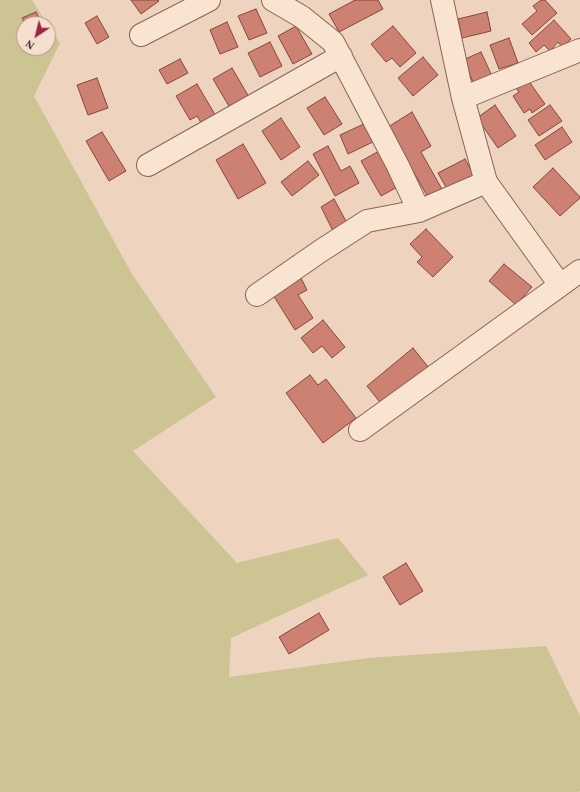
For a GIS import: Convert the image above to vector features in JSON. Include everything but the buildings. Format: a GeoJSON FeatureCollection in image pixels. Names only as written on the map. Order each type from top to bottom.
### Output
{"type":"FeatureCollection","features":[{"type":"Feature","properties":{"kind":"street"},"geometry":{"type":"LineString","coordinates":[[141,35],[209,0]]}},
{"type":"Feature","properties":{"kind":"street"},"geometry":{"type":"LineString","coordinates":[[273,0],[302,17],[333,42],[398,166],[419,211]]}},
{"type":"Feature","properties":{"kind":"street"},"geometry":{"type":"LineString","coordinates":[[442,0],[463,98],[486,182],[560,285]]}},
{"type":"Feature","properties":{"kind":"street"},"geometry":{"type":"LineString","coordinates":[[463,98],[580,50]]}},
{"type":"Feature","properties":{"kind":"street"},"geometry":{"type":"LineString","coordinates":[[148,165],[341,56]]}},
{"type":"Feature","properties":{"kind":"street"},"geometry":{"type":"LineString","coordinates":[[257,295],[367,221],[419,211],[486,182]]}},
{"type":"Feature","properties":{"kind":"street"},"geometry":{"type":"LineString","coordinates":[[360,430],[580,271]]}},
{"type":"Feature","properties":{"kind":"shaded area"},"geometry":{"type":"Polygon","coordinates":[[[0,0],[32,0],[42,16],[16,16],[16,56],[54,56],[34,96],[132,274],[216,397],[133,451],[237,563],[338,538],[368,575],[231,638],[229,677],[369,658],[546,646],[580,716],[580,791],[0,792],[0,0]]]}},
{"type":"Feature","properties":{"kind":"shaded area"},"geometry":{"type":"Polygon","coordinates":[[[56,37],[60,43],[56,51],[56,37]]]}}]}
